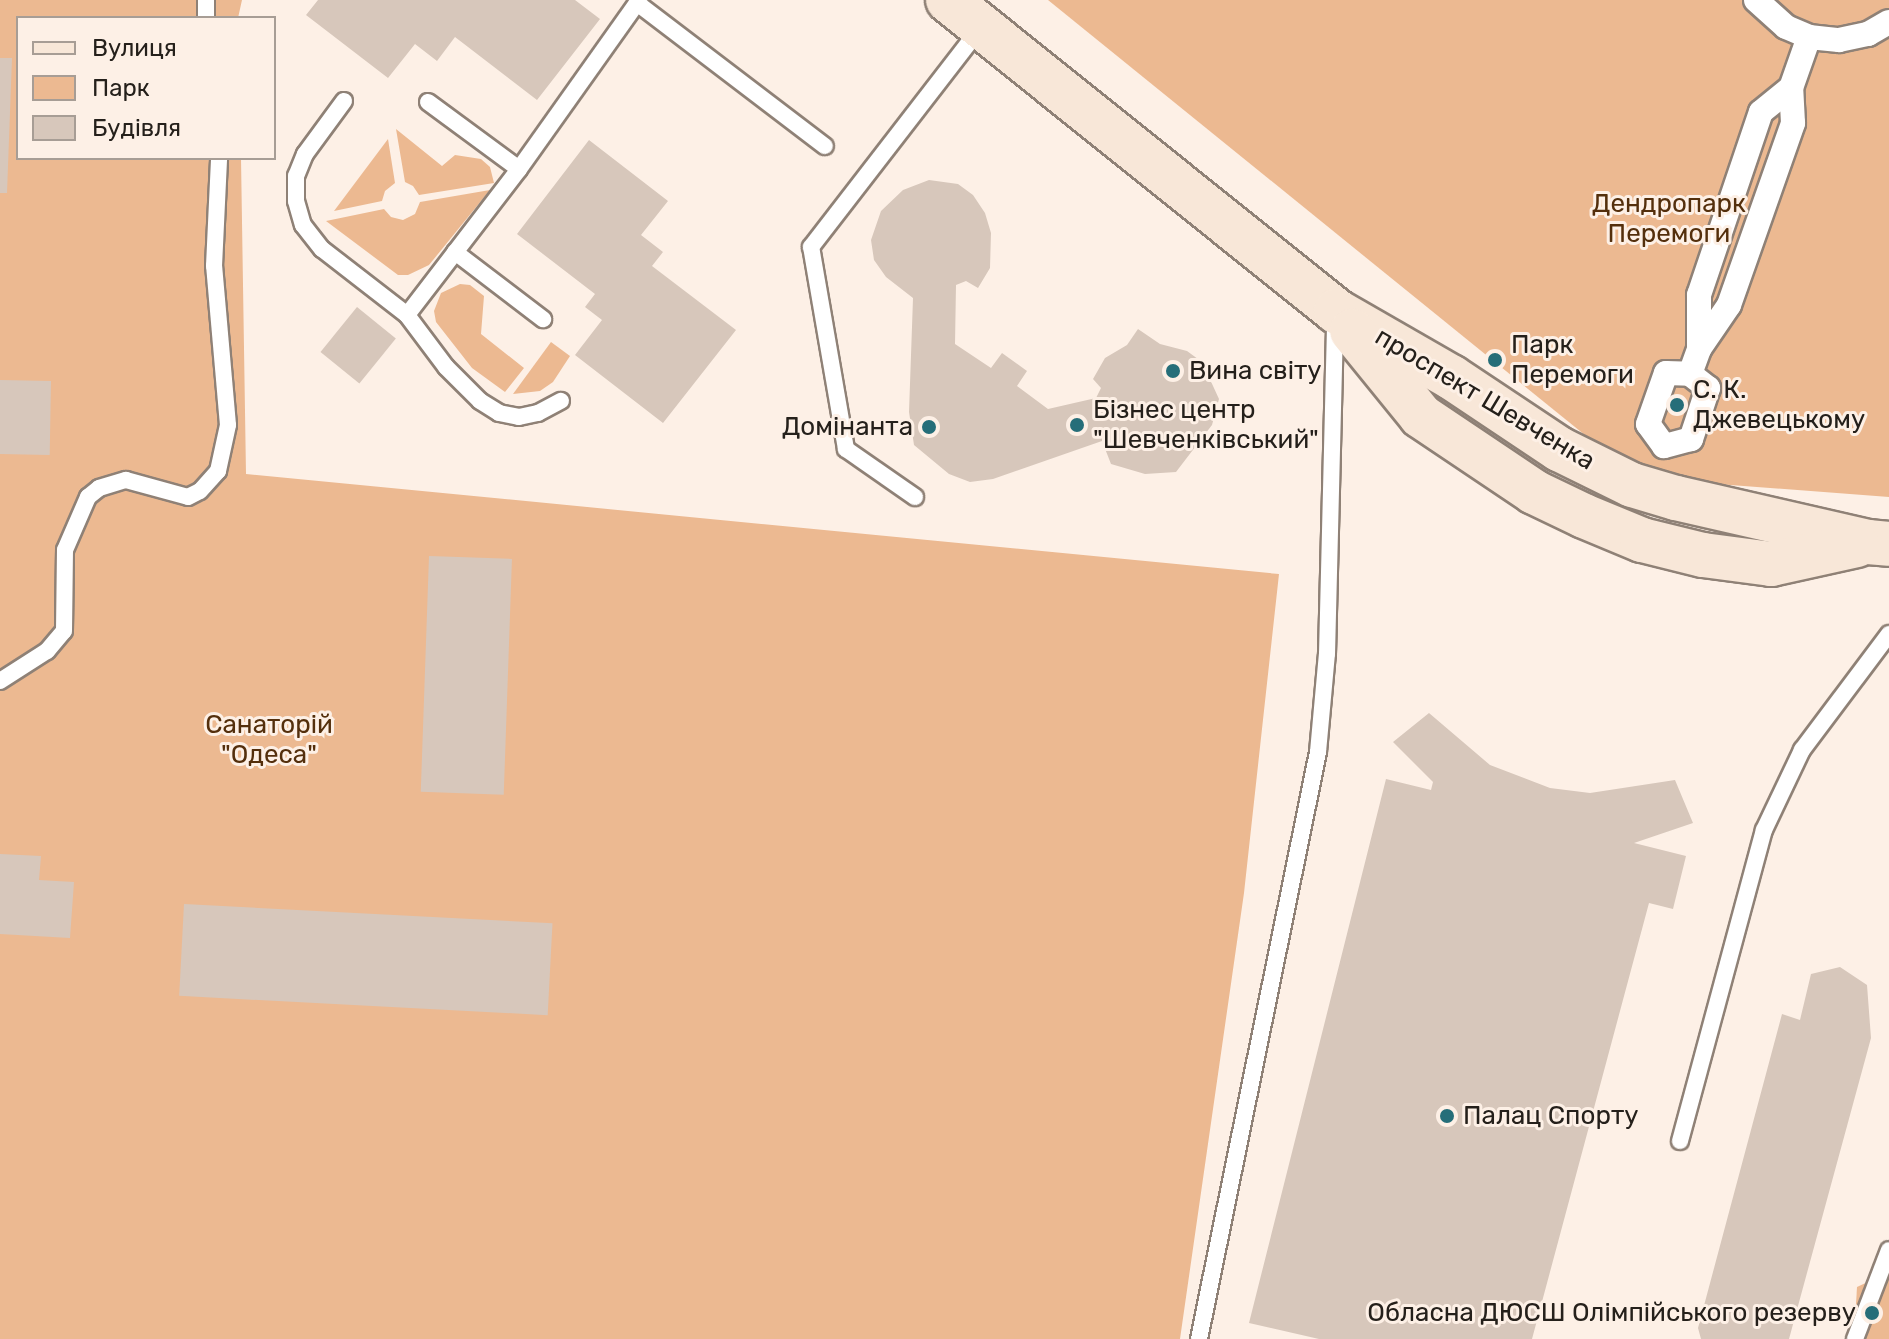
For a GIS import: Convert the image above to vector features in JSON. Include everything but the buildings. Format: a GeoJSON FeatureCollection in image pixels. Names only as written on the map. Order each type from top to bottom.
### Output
{"type":"FeatureCollection","features":[{"type":"Feature","properties":{"kind":"main road","name":"проспект Шевченка"},"geometry":{"type":"LineString","coordinates":[[965,13],[1336,311],[1451,377],[1559,449],[1632,485],[1878,543]]}},
{"type":"Feature","properties":{"kind":"street"},"geometry":{"type":"LineString","coordinates":[[1756,0],[1786,27],[1809,37],[1839,40],[1868,34],[1889,22]]}},
{"type":"Feature","properties":{"kind":"street"},"geometry":{"type":"LineString","coordinates":[[1690,374],[1699,349],[1729,305],[1739,277],[1793,123],[1791,88],[1809,37]]}},
{"type":"Feature","properties":{"kind":"street"},"geometry":{"type":"LineString","coordinates":[[1699,349],[1699,295],[1761,112],[1791,88]]}},
{"type":"Feature","properties":{"kind":"street"},"geometry":{"type":"LineString","coordinates":[[1666,373],[1690,374],[1708,388],[1691,439],[1660,457],[1648,424],[1652,411],[1666,373]]}},
{"type":"Feature","properties":{"kind":"lane"},"geometry":{"type":"LineString","coordinates":[[407,315],[519,169],[638,1],[825,146]]}},
{"type":"Feature","properties":{"kind":"lane"},"geometry":{"type":"LineString","coordinates":[[915,497],[846,449],[811,247],[965,13]]}},
{"type":"Feature","properties":{"kind":"lane"},"geometry":{"type":"LineString","coordinates":[[344,101],[305,154],[296,176],[296,201],[303,225],[322,249],[407,315],[462,386],[499,413],[519,417],[538,413],[561,401]]}},
{"type":"Feature","properties":{"kind":"lane"},"geometry":{"type":"LineString","coordinates":[[428,102],[519,169]]}},
{"type":"Feature","properties":{"kind":"lane"},"geometry":{"type":"LineString","coordinates":[[0,681],[47,651],[64,631],[65,550],[88,497],[99,488],[126,480],[188,497],[200,491],[218,471],[228,425],[214,266],[219,160]]}},
{"type":"Feature","properties":{"kind":"lane"},"geometry":{"type":"LineString","coordinates":[[455,252],[543,319]]}},
{"type":"Feature","properties":{"kind":"lane"},"geometry":{"type":"LineString","coordinates":[[1199,1339],[1318,752],[1327,654],[1336,311]]}},
{"type":"Feature","properties":{"kind":"lane"},"geometry":{"type":"LineString","coordinates":[[1680,1141],[1764,830],[1802,750],[1889,634]]}},
{"type":"Feature","properties":{"kind":"lane"},"geometry":{"type":"LineString","coordinates":[[1855,1339],[1889,1250]]}},
{"type":"Feature","properties":{"kind":"green space","name":"Санаторій \"Одеса\""},"geometry":{"type":"Polygon","coordinates":[[[0,0],[242,0],[238,16],[16,16],[16,160],[241,160],[246,474],[1279,574],[1244,893],[1180,1339],[0,1339],[0,0]]]}},
{"type":"Feature","properties":{"kind":"green space","name":"Дендропарк Перемоги"},"geometry":{"type":"Polygon","coordinates":[[[1048,0],[1889,0],[1889,497],[1638,478],[1048,0]]]}},
{"type":"Feature","properties":{"kind":"green space"},"geometry":{"type":"Polygon","coordinates":[[[396,129],[442,166],[455,155],[481,159],[490,167],[494,183],[419,195],[413,186],[405,182],[396,129]]]}},
{"type":"Feature","properties":{"kind":"green space"},"geometry":{"type":"Polygon","coordinates":[[[388,139],[395,183],[385,191],[382,201],[334,211],[388,139]]]}},
{"type":"Feature","properties":{"kind":"green space"},"geometry":{"type":"Polygon","coordinates":[[[490,190],[429,265],[408,275],[398,275],[326,221],[384,209],[391,217],[403,220],[415,214],[420,202],[490,190]]]}},
{"type":"Feature","properties":{"kind":"green space"},"geometry":{"type":"Polygon","coordinates":[[[460,284],[470,285],[484,296],[481,334],[524,368],[505,392],[472,368],[436,322],[434,311],[441,293],[460,284]]]}},
{"type":"Feature","properties":{"kind":"green space"},"geometry":{"type":"Polygon","coordinates":[[[551,342],[570,356],[553,382],[540,391],[513,394],[551,342]]]}},
{"type":"Feature","properties":{"kind":"green space","name":"Обласна ДЮСШ Олімпійського резерву"},"geometry":{"type":"Polygon","coordinates":[[[1889,1272],[1889,1339],[1854,1339],[1857,1287],[1889,1272]]]}},
{"type":"Feature","properties":{"kind":"place","name":"Парк Перемоги"},"geometry":{"type":"Point","coordinates":[1495,360]}},
{"type":"Feature","properties":{"kind":"place","name":"Вина світу"},"geometry":{"type":"Point","coordinates":[1173,371]}},
{"type":"Feature","properties":{"kind":"place","name":"С. К. Джевецькому"},"geometry":{"type":"Point","coordinates":[1677,405]}},
{"type":"Feature","properties":{"kind":"place","name":"Бізнес центр \"Шевченківський\""},"geometry":{"type":"Point","coordinates":[1077,425]}},
{"type":"Feature","properties":{"kind":"place","name":"Домінанта"},"geometry":{"type":"Point","coordinates":[929,427]}},
{"type":"Feature","properties":{"kind":"place","name":"Палац Спорту"},"geometry":{"type":"Point","coordinates":[1447,1116]}},
{"type":"Feature","properties":{"kind":"place","name":"Обласна ДЮСШ Олімпійського резерву"},"geometry":{"type":"Point","coordinates":[1872,1313]}}]}
